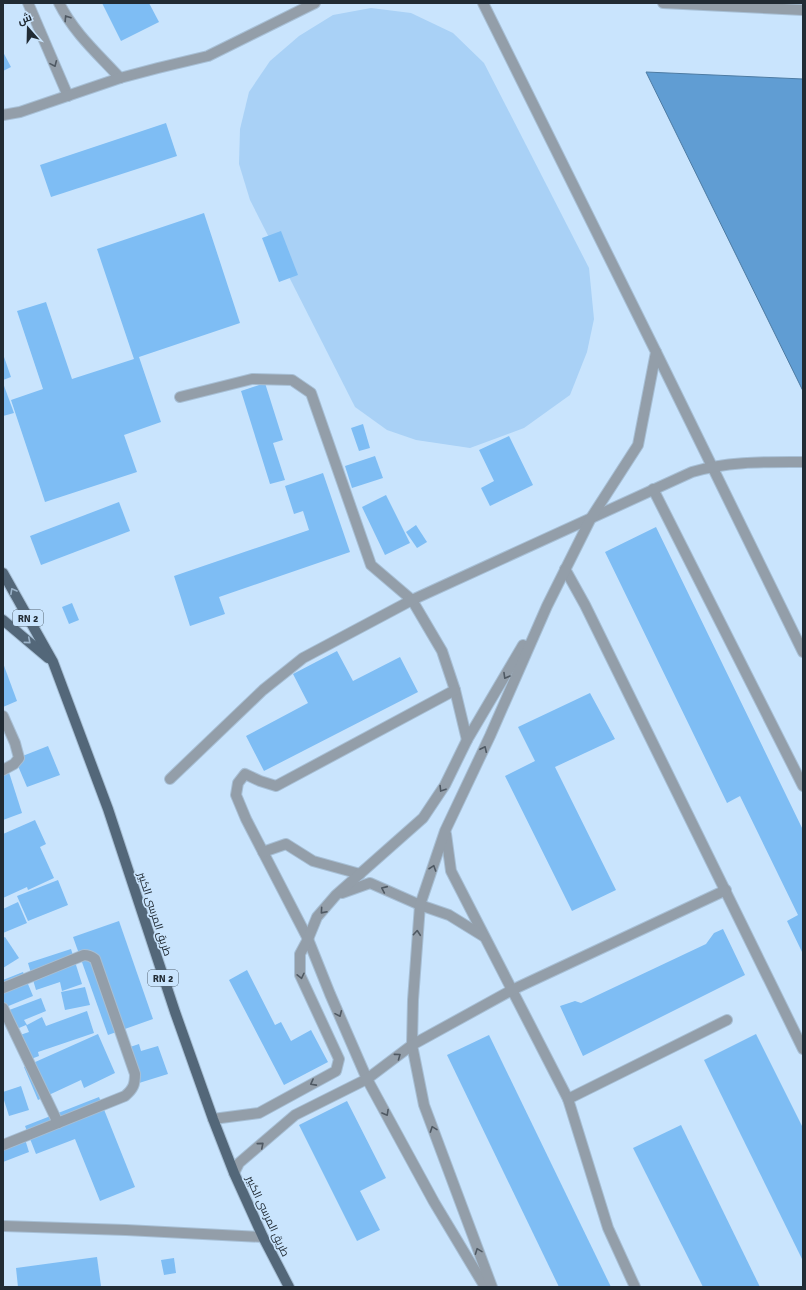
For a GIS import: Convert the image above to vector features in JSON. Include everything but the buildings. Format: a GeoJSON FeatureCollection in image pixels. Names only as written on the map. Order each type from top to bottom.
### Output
{"type":"FeatureCollection","features":[{"type":"Feature","properties":{"kind":"main road","name":"طريق المرسى الكبير"},"geometry":{"type":"LineString","coordinates":[[3,573],[53,662],[108,809],[174,1012],[234,1173],[263,1237],[289,1287]]}},
{"type":"Feature","properties":{"kind":"main road","name":"RN 2"},"geometry":{"type":"LineString","coordinates":[[3,620],[53,662]]}},
{"type":"Feature","properties":{"kind":"street"},"geometry":{"type":"LineString","coordinates":[[28,3],[68,96]]}},
{"type":"Feature","properties":{"kind":"street"},"geometry":{"type":"LineString","coordinates":[[59,3],[66,16],[82,38],[120,78]]}},
{"type":"Feature","properties":{"kind":"street"},"geometry":{"type":"LineString","coordinates":[[3,115],[20,112],[120,78],[208,56],[315,3]]}},
{"type":"Feature","properties":{"kind":"street"},"geometry":{"type":"LineString","coordinates":[[483,3],[803,652]]}},
{"type":"Feature","properties":{"kind":"street"},"geometry":{"type":"LineString","coordinates":[[663,3],[803,10]]}},
{"type":"Feature","properties":{"kind":"street"},"geometry":{"type":"LineString","coordinates":[[214,1119],[259,1113],[336,1071],[340,1059],[300,975],[300,954],[317,917],[336,895],[423,818],[445,785],[468,740],[546,606],[591,518],[638,445],[656,352]]}},
{"type":"Feature","properties":{"kind":"street"},"geometry":{"type":"LineString","coordinates":[[180,397],[252,378],[292,380],[311,393],[371,565],[412,600],[442,651],[455,690],[468,740]]}},
{"type":"Feature","properties":{"kind":"street"},"geometry":{"type":"LineString","coordinates":[[170,779],[263,690],[303,658],[412,600],[692,472],[711,466],[766,462],[803,462]]}},
{"type":"Feature","properties":{"kind":"street"},"geometry":{"type":"LineString","coordinates":[[653,489],[803,786]]}},
{"type":"Feature","properties":{"kind":"street"},"geometry":{"type":"LineString","coordinates":[[565,569],[585,606],[726,890],[803,1049]]}},
{"type":"Feature","properties":{"kind":"street"},"geometry":{"type":"LineString","coordinates":[[492,1287],[424,1105],[412,1046],[413,1000],[420,905],[445,831],[490,736],[546,606]]}},
{"type":"Feature","properties":{"kind":"street"},"geometry":{"type":"LineString","coordinates":[[455,690],[276,786],[245,774],[238,783],[236,795],[263,852],[308,939],[367,1079],[434,1202],[485,1287]]}},
{"type":"Feature","properties":{"kind":"street"},"geometry":{"type":"LineString","coordinates":[[3,716],[15,743],[19,758],[14,764],[3,770]]}},
{"type":"Feature","properties":{"kind":"street"},"geometry":{"type":"LineString","coordinates":[[445,831],[451,870],[568,1099],[608,1228],[635,1287]]}},
{"type":"Feature","properties":{"kind":"street"},"geometry":{"type":"LineString","coordinates":[[263,852],[286,844],[313,861],[360,874]]}},
{"type":"Feature","properties":{"kind":"street"},"geometry":{"type":"LineString","coordinates":[[336,895],[370,883],[420,905],[449,915],[484,936]]}},
{"type":"Feature","properties":{"kind":"street"},"geometry":{"type":"LineString","coordinates":[[234,1173],[239,1163],[295,1115],[367,1079],[412,1046],[512,990],[726,890]]}},
{"type":"Feature","properties":{"kind":"street"},"geometry":{"type":"LineString","coordinates":[[3,988],[84,955],[89,955],[95,959],[135,1074],[135,1083],[133,1088],[125,1096],[3,1145]]}},
{"type":"Feature","properties":{"kind":"street"},"geometry":{"type":"LineString","coordinates":[[3,1008],[58,1123]]}},
{"type":"Feature","properties":{"kind":"street"},"geometry":{"type":"LineString","coordinates":[[568,1099],[727,1020]]}},
{"type":"Feature","properties":{"kind":"street"},"geometry":{"type":"LineString","coordinates":[[3,1226],[126,1230],[263,1237]]}},
{"type":"Feature","properties":{"kind":"shaded area"},"geometry":{"type":"Polygon","coordinates":[[[371,8],[411,13],[453,33],[484,63],[589,268],[594,319],[587,352],[570,395],[524,428],[470,448],[416,440],[387,430],[355,407],[250,200],[239,164],[240,129],[249,92],[270,61],[299,36],[333,15],[371,8]]]}},
{"type":"Feature","properties":{"kind":"shaded area"},"geometry":{"type":"Polygon","coordinates":[[[646,72],[803,79],[803,391],[646,72]]]}}]}
